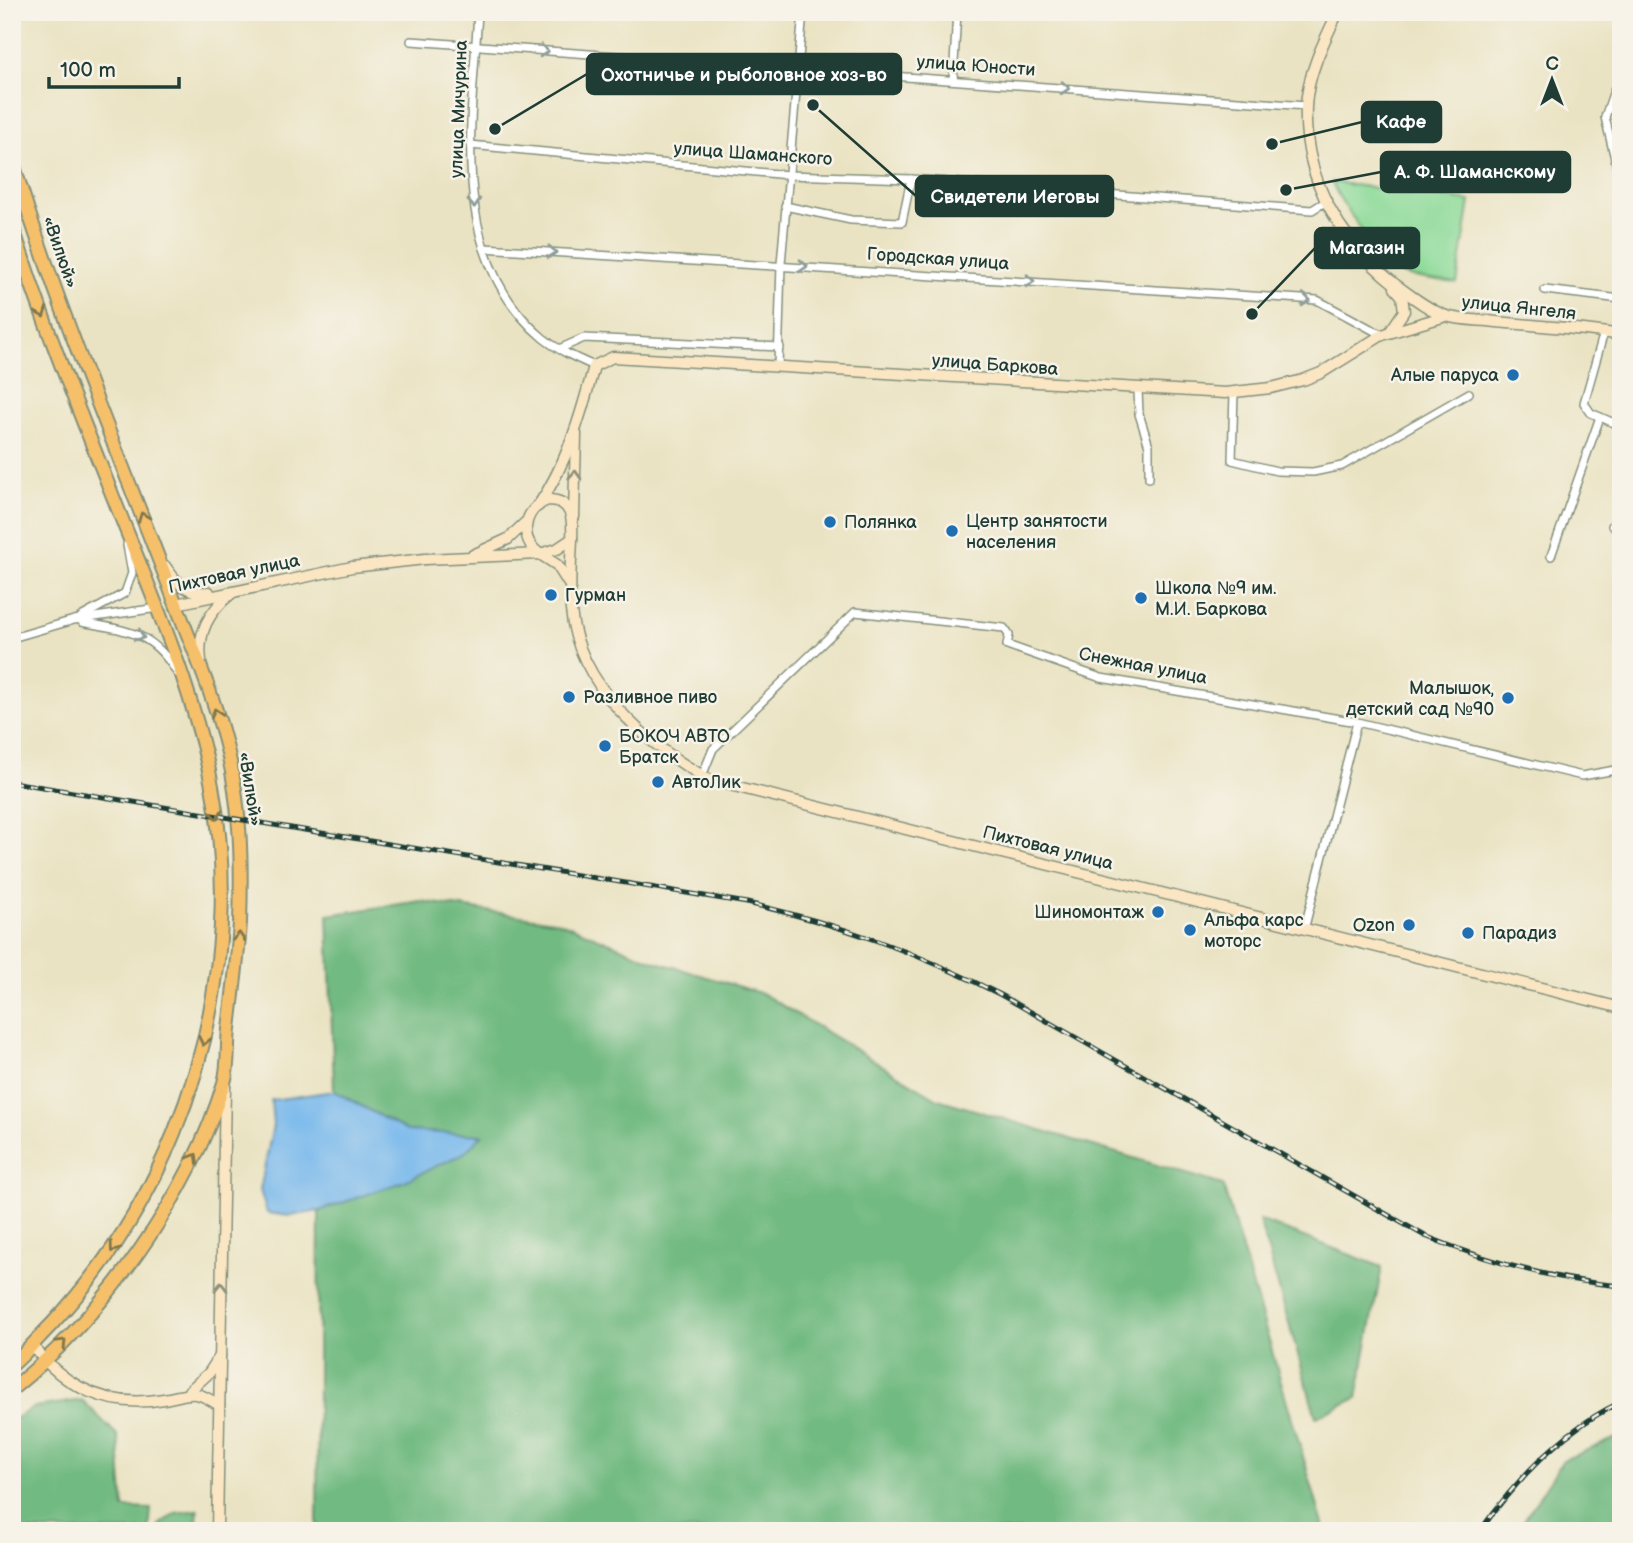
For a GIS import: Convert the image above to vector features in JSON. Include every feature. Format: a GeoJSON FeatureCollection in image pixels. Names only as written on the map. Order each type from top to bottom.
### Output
{"type":"FeatureCollection","features":[{"type":"Feature","properties":{"kind":"highway","name":"«Вилюй»"},"geometry":{"type":"LineString","coordinates":[[12,160],[54,290],[176,604],[226,742],[240,827],[239,944],[225,1079],[200,1148],[149,1236],[66,1340],[12,1389]]}},
{"type":"Feature","properties":{"kind":"highway","name":"«Вилюй»"},"geometry":{"type":"LineString","coordinates":[[12,225],[38,301],[158,608],[184,687],[212,784],[220,859],[220,929],[214,995],[198,1069],[156,1178],[130,1226],[86,1287],[12,1365]]}},
{"type":"Feature","properties":{"kind":"highway","name":"Пихтовая улица"},"geometry":{"type":"LineString","coordinates":[[158,608],[176,604]]}},
{"type":"Feature","properties":{"kind":"street","name":"улица Мичурина"},"geometry":{"type":"LineString","coordinates":[[478,12],[470,145],[473,210],[484,248],[511,303],[541,337],[594,366]]}},
{"type":"Feature","properties":{"kind":"street"},"geometry":{"type":"LineString","coordinates":[[778,367],[785,206],[803,12]]}},
{"type":"Feature","properties":{"kind":"street"},"geometry":{"type":"LineString","coordinates":[[953,80],[957,12]]}},
{"type":"Feature","properties":{"kind":"street","name":"улица Янгеля"},"geometry":{"type":"LineString","coordinates":[[1337,12],[1322,46],[1306,106],[1310,157],[1325,202],[1337,224],[1390,280],[1446,316],[1621,335]]}},
{"type":"Feature","properties":{"kind":"street","name":"улица Юности"},"geometry":{"type":"LineString","coordinates":[[411,41],[1306,106]]}},
{"type":"Feature","properties":{"kind":"street"},"geometry":{"type":"LineString","coordinates":[[1621,70],[1605,117],[1621,184]]}},
{"type":"Feature","properties":{"kind":"street"},"geometry":{"type":"LineString","coordinates":[[1611,141],[1621,142]]}},
{"type":"Feature","properties":{"kind":"street","name":"улица Шаманского"},"geometry":{"type":"LineString","coordinates":[[470,145],[788,175],[911,179],[1312,210],[1325,202]]}},
{"type":"Feature","properties":{"kind":"street"},"geometry":{"type":"LineString","coordinates":[[785,206],[851,220],[902,222],[911,179]]}},
{"type":"Feature","properties":{"kind":"street","name":"Городская улица"},"geometry":{"type":"LineString","coordinates":[[484,248],[781,264],[1317,300],[1386,334]]}},
{"type":"Feature","properties":{"kind":"street"},"geometry":{"type":"LineString","coordinates":[[1386,334],[1404,311],[1402,296],[1390,280]]}},
{"type":"Feature","properties":{"kind":"street"},"geometry":{"type":"LineString","coordinates":[[1545,290],[1621,299]]}},
{"type":"Feature","properties":{"kind":"street","name":"улица Баркова"},"geometry":{"type":"LineString","coordinates":[[594,366],[613,357],[628,356],[1138,390],[1234,393],[1278,387],[1321,373],[1386,334],[1446,316]]}},
{"type":"Feature","properties":{"kind":"street"},"geometry":{"type":"LineString","coordinates":[[1604,332],[1584,403],[1591,413],[1621,426]]}},
{"type":"Feature","properties":{"kind":"street"},"geometry":{"type":"LineString","coordinates":[[559,349],[584,338],[780,347]]}},
{"type":"Feature","properties":{"kind":"street"},"geometry":{"type":"LineString","coordinates":[[570,587],[557,565],[540,554],[526,539],[528,520],[551,485],[576,430],[594,366]]}},
{"type":"Feature","properties":{"kind":"street"},"geometry":{"type":"LineString","coordinates":[[1138,390],[1139,414],[1149,446],[1149,478]]}},
{"type":"Feature","properties":{"kind":"street"},"geometry":{"type":"LineString","coordinates":[[1234,393],[1231,460],[1277,471],[1313,472],[1342,466],[1469,393]]}},
{"type":"Feature","properties":{"kind":"street"},"geometry":{"type":"LineString","coordinates":[[1551,556],[1600,417]]}},
{"type":"Feature","properties":{"kind":"street"},"geometry":{"type":"LineString","coordinates":[[540,554],[557,549],[572,539],[576,430]]}},
{"type":"Feature","properties":{"kind":"street"},"geometry":{"type":"LineString","coordinates":[[538,506],[548,500],[560,502],[567,507],[573,519]]}},
{"type":"Feature","properties":{"kind":"street"},"geometry":{"type":"LineString","coordinates":[[1612,526],[1621,510]]}},
{"type":"Feature","properties":{"kind":"street","name":"Пихтовая улица"},"geometry":{"type":"LineString","coordinates":[[466,557],[508,538],[528,520]]}},
{"type":"Feature","properties":{"kind":"street"},"geometry":{"type":"LineString","coordinates":[[74,620],[118,598],[131,582],[124,525]]}},
{"type":"Feature","properties":{"kind":"street","name":"Пихтовая улица"},"geometry":{"type":"LineString","coordinates":[[572,539],[572,617],[581,648],[607,694],[648,738],[702,776],[725,785],[1621,1008]]}},
{"type":"Feature","properties":{"kind":"street"},"geometry":{"type":"LineString","coordinates":[[155,550],[181,586],[205,593],[237,589]]}},
{"type":"Feature","properties":{"kind":"street","name":"Пихтовая улица"},"geometry":{"type":"LineString","coordinates":[[176,604],[237,589],[390,562],[540,554]]}},
{"type":"Feature","properties":{"kind":"street"},"geometry":{"type":"LineString","coordinates":[[203,676],[200,644],[203,627],[218,604],[237,589]]}},
{"type":"Feature","properties":{"kind":"street","name":"Пихтовая улица"},"geometry":{"type":"LineString","coordinates":[[12,638],[74,620],[158,608]]}},
{"type":"Feature","properties":{"kind":"street","name":"Снежная улица"},"geometry":{"type":"LineString","coordinates":[[702,776],[713,749],[855,612],[1004,628],[1009,635],[1007,645],[1101,678],[1357,722],[1582,776],[1621,769]]}},
{"type":"Feature","properties":{"kind":"street"},"geometry":{"type":"LineString","coordinates":[[74,620],[128,631],[152,642],[168,658],[184,687]]}},
{"type":"Feature","properties":{"kind":"street"},"geometry":{"type":"LineString","coordinates":[[1304,930],[1357,722]]}},
{"type":"Feature","properties":{"kind":"street"},"geometry":{"type":"LineString","coordinates":[[217,1531],[225,1079]]}},
{"type":"Feature","properties":{"kind":"street"},"geometry":{"type":"LineString","coordinates":[[32,1345],[44,1361],[76,1388],[99,1396],[129,1401],[164,1399],[189,1391],[209,1373],[220,1355]]}},
{"type":"Feature","properties":{"kind":"street"},"geometry":{"type":"LineString","coordinates":[[189,1391],[201,1394],[219,1405]]}},
{"type":"Feature","properties":{"kind":"green space"},"geometry":{"type":"Polygon","coordinates":[[[1332,182],[1470,201],[1457,283],[1418,278],[1399,272],[1382,256],[1362,230],[1332,182]]]}},
{"type":"Feature","properties":{"kind":"green space"},"geometry":{"type":"Polygon","coordinates":[[[420,901],[560,922],[654,961],[763,994],[938,1099],[1223,1185],[1325,1531],[317,1531],[319,1211],[405,1181],[481,1136],[407,1131],[334,1091],[328,915],[420,901]]]}},
{"type":"Feature","properties":{"kind":"green space"},"geometry":{"type":"Polygon","coordinates":[[[1259,1220],[1382,1267],[1357,1398],[1316,1417],[1259,1220]]]}},
{"type":"Feature","properties":{"kind":"green space"},"geometry":{"type":"Polygon","coordinates":[[[82,1400],[118,1436],[124,1508],[151,1509],[149,1531],[12,1531],[12,1420],[35,1407],[82,1400]]]}},
{"type":"Feature","properties":{"kind":"green space"},"geometry":{"type":"Polygon","coordinates":[[[1621,1436],[1621,1531],[1517,1531],[1563,1460],[1621,1436]]]}},
{"type":"Feature","properties":{"kind":"green space"},"geometry":{"type":"Polygon","coordinates":[[[198,1510],[196,1531],[159,1531],[159,1525],[175,1513],[198,1510]]]}},
{"type":"Feature","properties":{"kind":"water"},"geometry":{"type":"Polygon","coordinates":[[[334,1091],[407,1131],[482,1135],[464,1153],[405,1181],[319,1211],[290,1216],[267,1213],[260,1190],[273,1125],[271,1100],[334,1091]]]}},
{"type":"Feature","properties":{"kind":"railway"},"geometry":{"type":"LineString","coordinates":[[12,782],[747,903],[846,930],[939,965],[1001,995],[1425,1236],[1521,1268],[1570,1279],[1621,1286]]}},
{"type":"Feature","properties":{"kind":"railway"},"geometry":{"type":"LineString","coordinates":[[1480,1531],[1509,1493],[1560,1441],[1621,1402]]}},
{"type":"Feature","properties":{"kind":"place","name":"Свидетели Иеговы"},"geometry":{"type":"Point","coordinates":[813,105]}},
{"type":"Feature","properties":{"kind":"place","name":"Охотничье и рыболовное хоз-во"},"geometry":{"type":"Point","coordinates":[495,129]}},
{"type":"Feature","properties":{"kind":"place","name":"Кафе"},"geometry":{"type":"Point","coordinates":[1272,144]}},
{"type":"Feature","properties":{"kind":"place","name":"А. Ф. Шаманскому"},"geometry":{"type":"Point","coordinates":[1286,190]}},
{"type":"Feature","properties":{"kind":"place","name":"Магазин"},"geometry":{"type":"Point","coordinates":[1252,314]}},
{"type":"Feature","properties":{"kind":"place","name":"Алые паруса"},"geometry":{"type":"Point","coordinates":[1513,375]}},
{"type":"Feature","properties":{"kind":"place","name":"Полянка"},"geometry":{"type":"Point","coordinates":[830,522]}},
{"type":"Feature","properties":{"kind":"place","name":"Центр занятости населения"},"geometry":{"type":"Point","coordinates":[952,531]}},
{"type":"Feature","properties":{"kind":"place","name":"Гурман"},"geometry":{"type":"Point","coordinates":[551,595]}},
{"type":"Feature","properties":{"kind":"place","name":"Школа №9 им. М.И. Баркова"},"geometry":{"type":"Point","coordinates":[1141,598]}},
{"type":"Feature","properties":{"kind":"place","name":"Разливное пиво"},"geometry":{"type":"Point","coordinates":[569,697]}},
{"type":"Feature","properties":{"kind":"place","name":"Малышок, детский сад №90"},"geometry":{"type":"Point","coordinates":[1508,698]}},
{"type":"Feature","properties":{"kind":"place","name":"БОКОЧ АВТО Братск"},"geometry":{"type":"Point","coordinates":[605,746]}},
{"type":"Feature","properties":{"kind":"place","name":"АвтоЛик"},"geometry":{"type":"Point","coordinates":[658,782]}},
{"type":"Feature","properties":{"kind":"place","name":"Шиномонтаж"},"geometry":{"type":"Point","coordinates":[1158,912]}},
{"type":"Feature","properties":{"kind":"place","name":"Ozon"},"geometry":{"type":"Point","coordinates":[1409,925]}},
{"type":"Feature","properties":{"kind":"place","name":"Альфа карс моторс"},"geometry":{"type":"Point","coordinates":[1190,930]}},
{"type":"Feature","properties":{"kind":"place","name":"Парадиз"},"geometry":{"type":"Point","coordinates":[1468,933]}}]}
